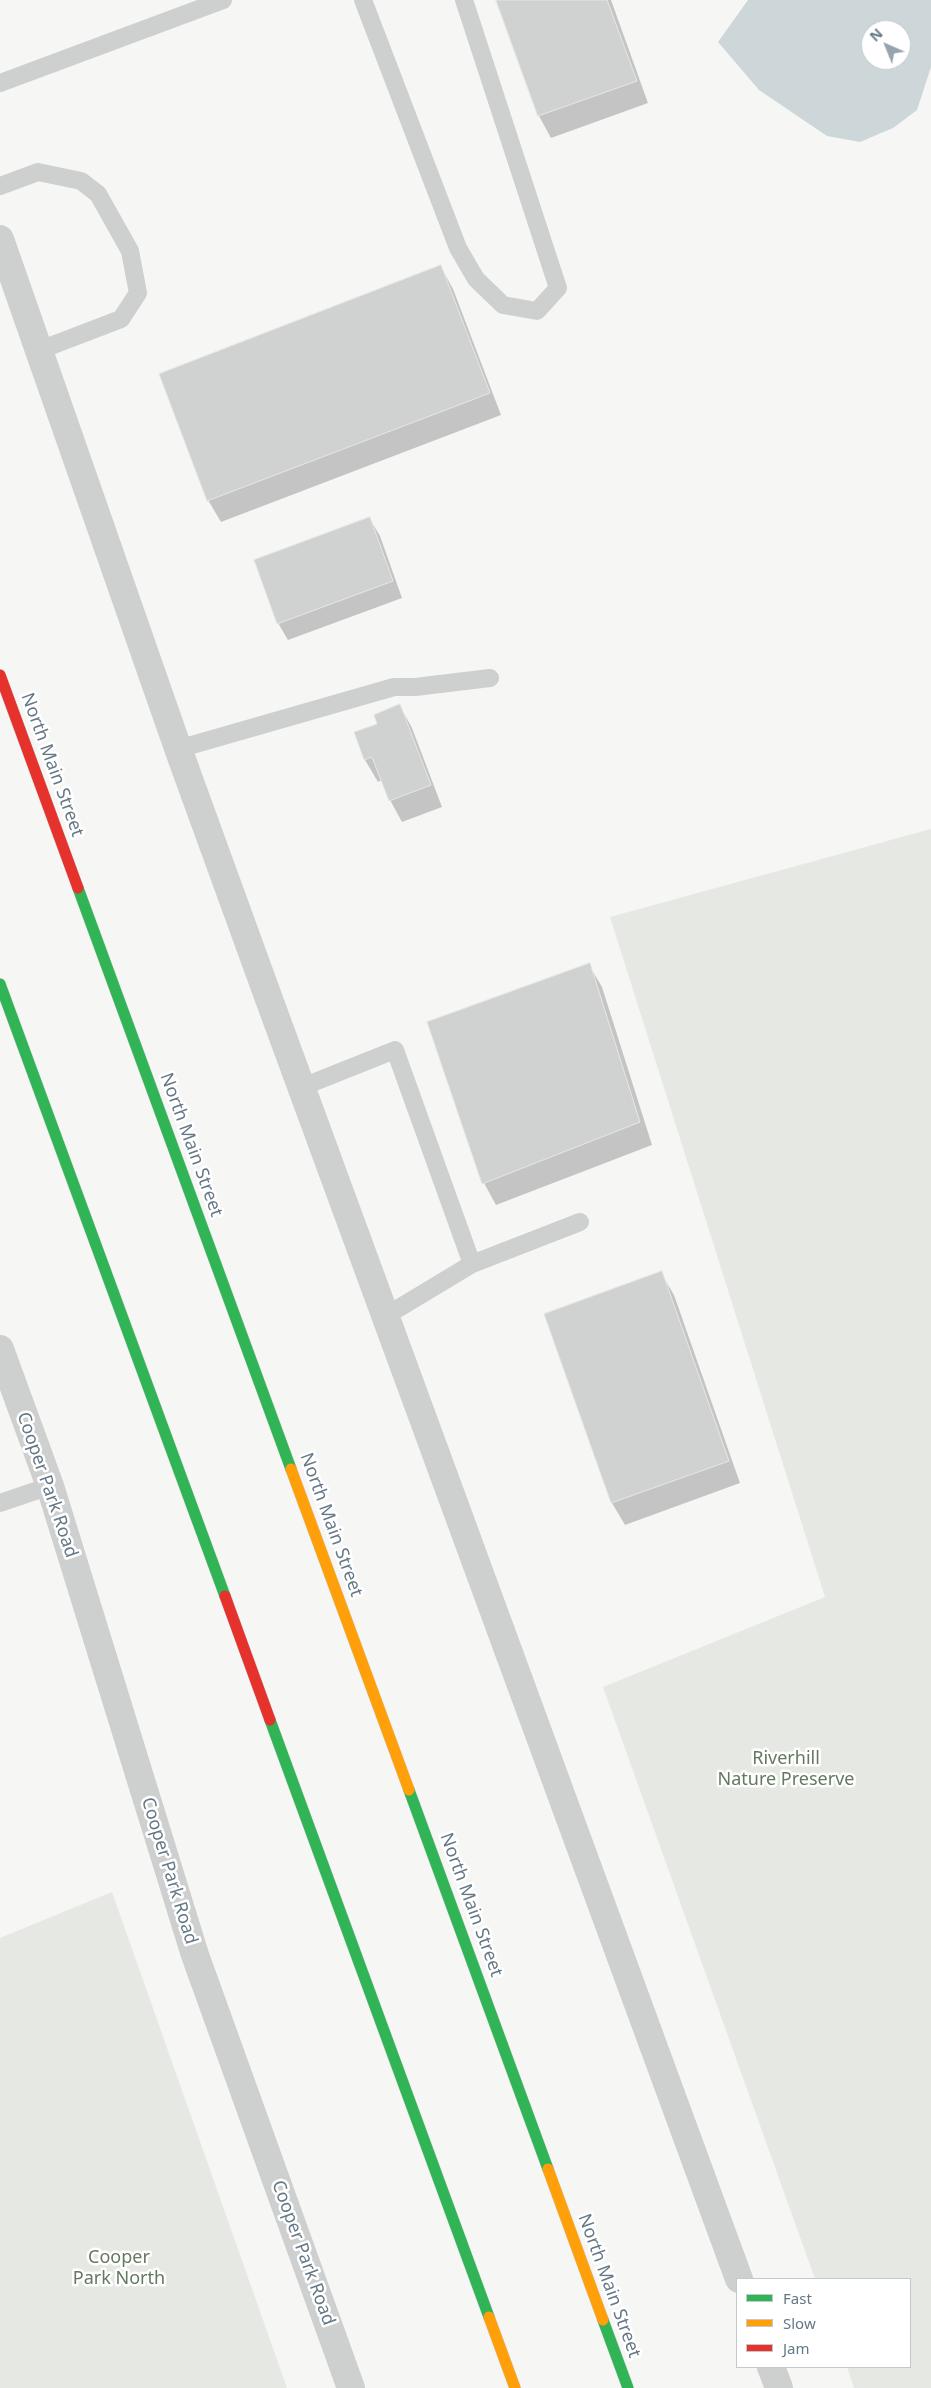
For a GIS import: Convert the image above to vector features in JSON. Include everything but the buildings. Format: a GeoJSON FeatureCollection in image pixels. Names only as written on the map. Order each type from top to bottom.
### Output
{"type":"FeatureCollection","features":[{"type":"Feature","properties":{"kind":"highway","name":"North Main Street"},"geometry":{"type":"LineString","coordinates":[[0,675],[628,2388]]}},
{"type":"Feature","properties":{"kind":"highway"},"geometry":{"type":"LineString","coordinates":[[0,984],[515,2388]]}},
{"type":"Feature","properties":{"kind":"street"},"geometry":{"type":"LineString","coordinates":[[0,239],[178,749],[384,1317],[484,1582],[739,2278]]}},
{"type":"Feature","properties":{"kind":"street","name":"Cooper Park Road"},"geometry":{"type":"LineString","coordinates":[[0,1349],[50,1486],[195,1955],[351,2388]]}},
{"type":"Feature","properties":{"kind":"street"},"geometry":{"type":"LineString","coordinates":[[771,2368],[779,2388]]}},
{"type":"Feature","properties":{"kind":"lane"},"geometry":{"type":"LineString","coordinates":[[0,83],[223,0]]}},
{"type":"Feature","properties":{"kind":"lane"},"geometry":{"type":"LineString","coordinates":[[363,0],[458,248],[476,279],[503,305],[537,311],[558,288],[464,0]]}},
{"type":"Feature","properties":{"kind":"lane"},"geometry":{"type":"LineString","coordinates":[[0,186],[38,172],[81,181],[98,194],[130,250],[138,293],[121,320],[40,350]]}},
{"type":"Feature","properties":{"kind":"lane"},"geometry":{"type":"LineString","coordinates":[[178,749],[352,701],[394,687],[415,687],[490,678]]}},
{"type":"Feature","properties":{"kind":"lane"},"geometry":{"type":"LineString","coordinates":[[302,1087],[395,1050],[472,1264]]}},
{"type":"Feature","properties":{"kind":"lane"},"geometry":{"type":"LineString","coordinates":[[384,1317],[472,1264],[580,1222]]}},
{"type":"Feature","properties":{"kind":"lane"},"geometry":{"type":"LineString","coordinates":[[0,1503],[50,1486]]}},
{"type":"Feature","properties":{"kind":"green space","name":"Riverhill Nature Preserve"},"geometry":{"type":"Polygon","coordinates":[[[931,829],[931,2388],[854,2388],[847,2368],[911,2368],[911,2278],[815,2278],[603,1687],[825,1597],[610,917],[931,829]]]}},
{"type":"Feature","properties":{"kind":"green space","name":"Cooper Park North"},"geometry":{"type":"Polygon","coordinates":[[[112,1892],[287,2388],[0,2388],[0,1938],[112,1892]]]}},
{"type":"Feature","properties":{"kind":"shaded area"},"geometry":{"type":"Polygon","coordinates":[[[748,0],[931,0],[931,67],[917,110],[893,128],[860,142],[827,136],[759,90],[718,42],[748,0]]]}},
{"type":"Feature","properties":{"kind":"traffic: fast"},"geometry":{"type":"LineString","coordinates":[[78,888],[291,1469]]}},
{"type":"Feature","properties":{"kind":"traffic: fast"},"geometry":{"type":"LineString","coordinates":[[0,984],[225,1596]]}},
{"type":"Feature","properties":{"kind":"traffic: fast"},"geometry":{"type":"LineString","coordinates":[[270,1720],[489,2317]]}},
{"type":"Feature","properties":{"kind":"traffic: fast"},"geometry":{"type":"LineString","coordinates":[[409,1790],[548,2169]]}},
{"type":"Feature","properties":{"kind":"traffic: fast"},"geometry":{"type":"LineString","coordinates":[[603,2320],[628,2388]]}},
{"type":"Feature","properties":{"kind":"traffic: slow"},"geometry":{"type":"LineString","coordinates":[[291,1469],[409,1790]]}},
{"type":"Feature","properties":{"kind":"traffic: slow"},"geometry":{"type":"LineString","coordinates":[[548,2169],[603,2320]]}},
{"type":"Feature","properties":{"kind":"traffic: slow"},"geometry":{"type":"LineString","coordinates":[[489,2317],[515,2388]]}},
{"type":"Feature","properties":{"kind":"traffic: jam"},"geometry":{"type":"LineString","coordinates":[[0,675],[78,888]]}},
{"type":"Feature","properties":{"kind":"traffic: jam"},"geometry":{"type":"LineString","coordinates":[[225,1596],[270,1720]]}}]}
